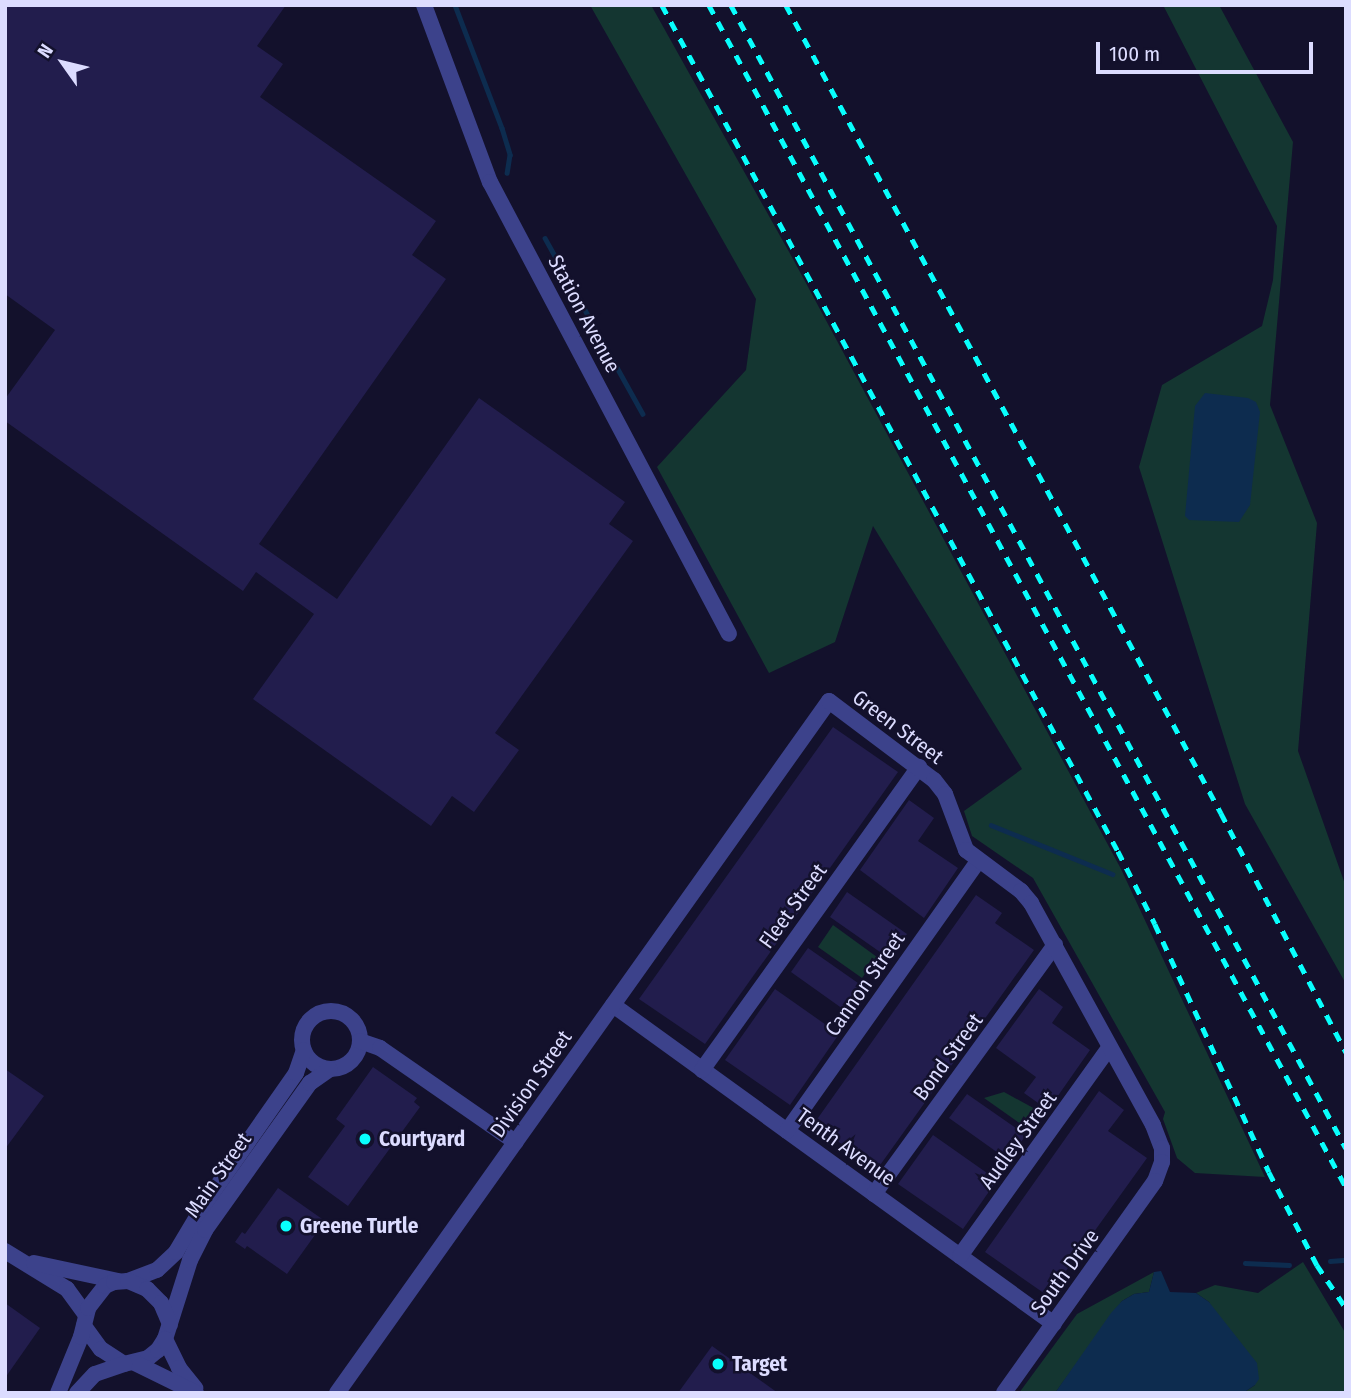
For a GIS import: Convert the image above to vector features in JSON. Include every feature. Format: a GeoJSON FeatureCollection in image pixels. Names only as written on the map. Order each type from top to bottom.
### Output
{"type":"FeatureCollection","features":[{"type":"Feature","properties":{"kind":"street","name":"Station Avenue"},"geometry":{"type":"LineString","coordinates":[[424,5],[490,182],[729,634]]}},
{"type":"Feature","properties":{"kind":"street","name":"Green Street"},"geometry":{"type":"LineString","coordinates":[[613,1005],[830,701],[919,767],[945,794],[963,845],[978,861],[1026,896],[1157,1134],[1162,1155],[1158,1175]]}},
{"type":"Feature","properties":{"kind":"street","name":"Fleet Street"},"geometry":{"type":"LineString","coordinates":[[702,1070],[919,767]]}},
{"type":"Feature","properties":{"kind":"street","name":"Cannon Street"},"geometry":{"type":"LineString","coordinates":[[787,1131],[978,861]]}},
{"type":"Feature","properties":{"kind":"street","name":"Bond Street"},"geometry":{"type":"LineString","coordinates":[[874,1194],[1055,945]]}},
{"type":"Feature","properties":{"kind":"street","name":"Tenth Avenue"},"geometry":{"type":"LineString","coordinates":[[613,1005],[1054,1324]]}},
{"type":"Feature","properties":{"kind":"street","name":"Division Street"},"geometry":{"type":"LineString","coordinates":[[337,1393],[613,1005]]}},
{"type":"Feature","properties":{"kind":"street"},"geometry":{"type":"LineString","coordinates":[[324,1011],[338,1012],[358,1028],[360,1041],[357,1053],[349,1062],[330,1069],[315,1063],[304,1050],[302,1036],[306,1025],[324,1011]]}},
{"type":"Feature","properties":{"kind":"street"},"geometry":{"type":"LineString","coordinates":[[360,1041],[380,1048],[515,1142]]}},
{"type":"Feature","properties":{"kind":"street","name":"Audley Street"},"geometry":{"type":"LineString","coordinates":[[960,1256],[1109,1048]]}},
{"type":"Feature","properties":{"kind":"street","name":"Main Street"},"geometry":{"type":"LineString","coordinates":[[124,1281],[157,1270],[176,1252],[204,1205],[296,1073],[304,1050]]}},
{"type":"Feature","properties":{"kind":"street","name":"Main Street"},"geometry":{"type":"LineString","coordinates":[[168,1332],[190,1259],[212,1219],[310,1083],[330,1069]]}},
{"type":"Feature","properties":{"kind":"street","name":"South Drive"},"geometry":{"type":"LineString","coordinates":[[1004,1393],[1158,1175]]}},
{"type":"Feature","properties":{"kind":"street"},"geometry":{"type":"LineString","coordinates":[[5,1251],[67,1289],[101,1349],[198,1393]]}},
{"type":"Feature","properties":{"kind":"street"},"geometry":{"type":"LineString","coordinates":[[25,1262],[124,1281],[156,1297],[179,1368],[198,1393]]}},
{"type":"Feature","properties":{"kind":"street"},"geometry":{"type":"LineString","coordinates":[[58,1393],[85,1320],[100,1290],[124,1281]]}},
{"type":"Feature","properties":{"kind":"street"},"geometry":{"type":"LineString","coordinates":[[77,1393],[95,1374],[148,1358],[168,1332]]}},
{"type":"Feature","properties":{"kind":"green space"},"geometry":{"type":"Polygon","coordinates":[[[590,5],[651,5],[793,259],[1121,869],[1265,1177],[1195,1173],[1177,1158],[1163,1119],[1165,1112],[1033,878],[972,836],[964,811],[1022,769],[873,526],[835,642],[769,673],[657,467],[746,370],[756,299],[590,5]]]}},
{"type":"Feature","properties":{"kind":"green space"},"geometry":{"type":"Polygon","coordinates":[[[1163,5],[1219,5],[1293,142],[1270,405],[1317,523],[1298,751],[1346,887],[1346,984],[1245,804],[1139,467],[1162,385],[1262,326],[1273,280],[1277,226],[1163,5]]]}},
{"type":"Feature","properties":{"kind":"green space"},"geometry":{"type":"Polygon","coordinates":[[[833,925],[877,957],[862,978],[818,947],[833,925]]]}},
{"type":"Feature","properties":{"kind":"green space"},"geometry":{"type":"Polygon","coordinates":[[[1004,1092],[1037,1110],[1025,1127],[984,1098],[1004,1092]]]}},
{"type":"Feature","properties":{"kind":"green space"},"geometry":{"type":"Polygon","coordinates":[[[1303,1262],[1346,1334],[1346,1393],[1243,1393],[1255,1385],[1209,1302],[1196,1293],[1215,1285],[1258,1293],[1303,1262]]]}},
{"type":"Feature","properties":{"kind":"green space"},"geometry":{"type":"Polygon","coordinates":[[[1154,1272],[1149,1292],[1134,1294],[1122,1301],[1055,1393],[1019,1393],[1077,1314],[1154,1272]]]}},
{"type":"Feature","properties":{"kind":"water"},"geometry":{"type":"Polygon","coordinates":[[[1205,393],[1248,398],[1256,402],[1260,412],[1250,505],[1239,522],[1189,520],[1185,516],[1195,406],[1205,393]]]}},
{"type":"Feature","properties":{"kind":"water"},"geometry":{"type":"Polygon","coordinates":[[[1161,1271],[1170,1292],[1196,1293],[1209,1302],[1257,1363],[1259,1379],[1255,1385],[1243,1393],[1055,1393],[1111,1313],[1122,1301],[1134,1294],[1149,1292],[1154,1272],[1161,1271]]]}},
{"type":"Feature","properties":{"kind":"building"},"geometry":{"type":"Polygon","coordinates":[[[5,5],[286,5],[257,46],[283,64],[260,97],[436,221],[412,255],[446,279],[259,544],[337,599],[479,398],[625,502],[609,524],[633,541],[495,733],[519,750],[474,812],[452,796],[431,826],[253,699],[314,614],[256,572],[243,591],[5,421],[5,399],[55,330],[5,294],[5,5]]]}},
{"type":"Feature","properties":{"kind":"building"},"geometry":{"type":"Polygon","coordinates":[[[833,727],[898,772],[705,1044],[639,999],[833,727]]]}},
{"type":"Feature","properties":{"kind":"building"},"geometry":{"type":"Polygon","coordinates":[[[909,800],[934,818],[918,841],[958,868],[924,918],[860,870],[909,800]]]}},
{"type":"Feature","properties":{"kind":"building"},"geometry":{"type":"Polygon","coordinates":[[[847,892],[907,934],[890,959],[830,917],[847,892]]]}},
{"type":"Feature","properties":{"kind":"building"},"geometry":{"type":"Polygon","coordinates":[[[976,895],[1002,913],[995,923],[1034,950],[878,1168],[813,1125],[976,895]]]}},
{"type":"Feature","properties":{"kind":"building"},"geometry":{"type":"Polygon","coordinates":[[[808,948],[868,990],[850,1014],[791,972],[808,948]]]}},
{"type":"Feature","properties":{"kind":"building"},"geometry":{"type":"Polygon","coordinates":[[[775,989],[839,1034],[790,1105],[725,1060],[775,989]]]}},
{"type":"Feature","properties":{"kind":"building"},"geometry":{"type":"Polygon","coordinates":[[[1039,989],[1063,1007],[1052,1023],[1090,1050],[1048,1110],[1024,1093],[1036,1077],[996,1048],[1039,989]]]}},
{"type":"Feature","properties":{"kind":"building","name":"Courtyard"},"geometry":{"type":"Polygon","coordinates":[[[373,1067],[417,1098],[414,1102],[420,1107],[348,1206],[308,1177],[345,1126],[336,1119],[373,1067]]]}},
{"type":"Feature","properties":{"kind":"building"},"geometry":{"type":"Polygon","coordinates":[[[5,1069],[44,1096],[5,1149],[5,1069]]]}},
{"type":"Feature","properties":{"kind":"building"},"geometry":{"type":"Polygon","coordinates":[[[1099,1091],[1124,1110],[1108,1131],[1147,1158],[1048,1296],[985,1252],[1099,1091]]]}},
{"type":"Feature","properties":{"kind":"building"},"geometry":{"type":"Polygon","coordinates":[[[967,1094],[1026,1135],[1008,1160],[949,1118],[967,1094]]]}},
{"type":"Feature","properties":{"kind":"building"},"geometry":{"type":"Polygon","coordinates":[[[933,1135],[997,1180],[963,1229],[898,1184],[933,1135]]]}},
{"type":"Feature","properties":{"kind":"building","name":"Greene Turtle"},"geometry":{"type":"Polygon","coordinates":[[[278,1188],[325,1221],[287,1274],[247,1246],[245,1249],[235,1242],[242,1232],[245,1234],[278,1188]]]}},
{"type":"Feature","properties":{"kind":"building"},"geometry":{"type":"Polygon","coordinates":[[[5,1303],[40,1328],[5,1378],[5,1303]]]}},
{"type":"Feature","properties":{"kind":"building","name":"Target"},"geometry":{"type":"Polygon","coordinates":[[[712,1346],[778,1393],[678,1393],[712,1346]]]}},
{"type":"Feature","properties":{"kind":"waterway"},"geometry":{"type":"LineString","coordinates":[[455,5],[502,128],[510,155],[507,173]]}},
{"type":"Feature","properties":{"kind":"waterway"},"geometry":{"type":"LineString","coordinates":[[545,238],[643,414]]}},
{"type":"Feature","properties":{"kind":"waterway"},"geometry":{"type":"LineString","coordinates":[[991,825],[1112,874]]}},
{"type":"Feature","properties":{"kind":"waterway"},"geometry":{"type":"LineString","coordinates":[[1330,1261],[1346,1260]]}},
{"type":"Feature","properties":{"kind":"waterway"},"geometry":{"type":"LineString","coordinates":[[1245,1263],[1289,1265]]}},
{"type":"Feature","properties":{"kind":"railway"},"geometry":{"type":"LineString","coordinates":[[662,5],[1118,851],[1155,924],[1269,1172],[1317,1265],[1346,1308]]}},
{"type":"Feature","properties":{"kind":"railway"},"geometry":{"type":"LineString","coordinates":[[709,5],[1346,1187]]}},
{"type":"Feature","properties":{"kind":"railway"},"geometry":{"type":"LineString","coordinates":[[731,5],[1346,1148]]}},
{"type":"Feature","properties":{"kind":"railway"},"geometry":{"type":"LineString","coordinates":[[786,5],[1221,813],[1346,1052]]}},
{"type":"Feature","properties":{"kind":"place","name":"Courtyard"},"geometry":{"type":"Point","coordinates":[365,1139]}},
{"type":"Feature","properties":{"kind":"place","name":"Greene Turtle"},"geometry":{"type":"Point","coordinates":[286,1226]}},
{"type":"Feature","properties":{"kind":"place","name":"Target"},"geometry":{"type":"Point","coordinates":[718,1364]}}]}
